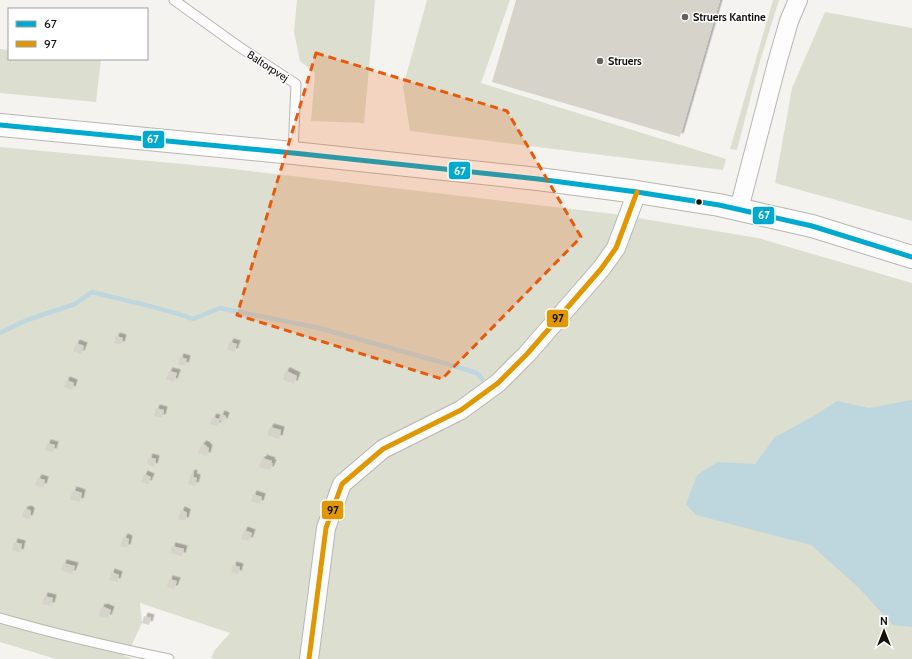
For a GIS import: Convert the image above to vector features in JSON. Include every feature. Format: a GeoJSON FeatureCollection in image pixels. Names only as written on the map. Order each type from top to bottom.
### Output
{"type":"FeatureCollection","features":[{"type":"Feature","properties":{"kind":"street"},"geometry":{"type":"LineString","coordinates":[[739,209],[776,63],[789,21],[798,0]]}},
{"type":"Feature","properties":{"kind":"street"},"geometry":{"type":"LineString","coordinates":[[0,125],[292,153],[538,179],[637,192],[739,209],[812,226],[912,256]]}},
{"type":"Feature","properties":{"kind":"street"},"geometry":{"type":"LineString","coordinates":[[309,659],[326,528],[342,484],[383,449],[461,410],[498,383],[522,359],[601,269],[616,248],[637,192]]}},
{"type":"Feature","properties":{"kind":"lane","name":"Baltorpvej"},"geometry":{"type":"LineString","coordinates":[[174,0],[184,4],[238,46],[296,84],[292,153]]}},
{"type":"Feature","properties":{"kind":"lane"},"geometry":{"type":"LineString","coordinates":[[0,618],[115,648],[169,659]]}},
{"type":"Feature","properties":{"kind":"highlighted area"},"geometry":{"type":"Polygon","coordinates":[[[316,53],[507,111],[581,237],[442,379],[237,315],[316,53]]]}},
{"type":"Feature","properties":{"kind":"shaded area"},"geometry":{"type":"Polygon","coordinates":[[[297,0],[375,0],[364,123],[311,121],[315,73],[300,61],[294,32],[297,0]]]}},
{"type":"Feature","properties":{"kind":"shaded area"},"geometry":{"type":"Polygon","coordinates":[[[427,0],[510,0],[481,83],[726,159],[723,170],[410,131],[403,87],[427,0]]]}},
{"type":"Feature","properties":{"kind":"shaded area"},"geometry":{"type":"Polygon","coordinates":[[[773,0],[779,0],[760,61],[737,150],[730,149],[773,0]]]}},
{"type":"Feature","properties":{"kind":"shaded area"},"geometry":{"type":"Polygon","coordinates":[[[825,12],[912,28],[912,221],[775,183],[792,88],[825,12]]]}},
{"type":"Feature","properties":{"kind":"shaded area"},"geometry":{"type":"Polygon","coordinates":[[[0,49],[8,50],[8,60],[101,60],[96,102],[0,93],[0,49]]]}},
{"type":"Feature","properties":{"kind":"shaded area"},"geometry":{"type":"Polygon","coordinates":[[[0,147],[225,168],[614,214],[758,238],[912,283],[912,659],[215,659],[211,658],[214,651],[230,633],[140,603],[142,623],[129,651],[124,656],[134,659],[56,659],[0,642],[0,147]]]}},
{"type":"Feature","properties":{"kind":"water"},"geometry":{"type":"Polygon","coordinates":[[[912,400],[912,627],[893,625],[859,588],[811,545],[696,515],[686,504],[697,475],[718,462],[755,464],[775,437],[812,417],[837,401],[869,408],[912,400]]]}},
{"type":"Feature","properties":{"kind":"building","name":"Struers"},"geometry":{"type":"Polygon","coordinates":[[[516,0],[720,0],[680,137],[492,82],[516,0]]]}},
{"type":"Feature","properties":{"kind":"building"},"geometry":{"type":"Polygon","coordinates":[[[116,336],[123,338],[121,345],[114,343],[116,336]]]}},
{"type":"Feature","properties":{"kind":"building"},"geometry":{"type":"Polygon","coordinates":[[[230,342],[237,344],[234,352],[227,349],[230,342]]]}},
{"type":"Feature","properties":{"kind":"building"},"geometry":{"type":"Polygon","coordinates":[[[76,343],[84,346],[81,354],[73,351],[76,343]]]}},
{"type":"Feature","properties":{"kind":"building"},"geometry":{"type":"Polygon","coordinates":[[[180,357],[187,359],[185,366],[178,364],[180,357]]]}},
{"type":"Feature","properties":{"kind":"building"},"geometry":{"type":"Polygon","coordinates":[[[169,371],[177,373],[174,382],[166,379],[169,371]]]}},
{"type":"Feature","properties":{"kind":"building"},"geometry":{"type":"Polygon","coordinates":[[[287,371],[297,376],[294,384],[283,380],[285,372],[287,371]]]}},
{"type":"Feature","properties":{"kind":"building"},"geometry":{"type":"Polygon","coordinates":[[[66,380],[74,383],[72,390],[64,387],[66,380]]]}},
{"type":"Feature","properties":{"kind":"building"},"geometry":{"type":"Polygon","coordinates":[[[156,408],[164,410],[162,418],[154,416],[156,408]]]}},
{"type":"Feature","properties":{"kind":"building"},"geometry":{"type":"Polygon","coordinates":[[[221,414],[226,416],[224,422],[220,420],[217,426],[210,424],[213,417],[219,419],[221,414]]]}},
{"type":"Feature","properties":{"kind":"building"},"geometry":{"type":"Polygon","coordinates":[[[270,427],[281,430],[279,439],[267,435],[270,427]]]}},
{"type":"Feature","properties":{"kind":"building"},"geometry":{"type":"Polygon","coordinates":[[[47,443],[55,445],[53,452],[45,450],[47,443]]]}},
{"type":"Feature","properties":{"kind":"building"},"geometry":{"type":"Polygon","coordinates":[[[203,444],[209,448],[207,456],[198,453],[203,444]]]}},
{"type":"Feature","properties":{"kind":"building"},"geometry":{"type":"Polygon","coordinates":[[[149,457],[156,459],[154,467],[147,464],[149,457]]]}},
{"type":"Feature","properties":{"kind":"building"},"geometry":{"type":"Polygon","coordinates":[[[263,458],[272,461],[271,463],[273,463],[270,470],[259,467],[263,458]]]}},
{"type":"Feature","properties":{"kind":"building"},"geometry":{"type":"Polygon","coordinates":[[[191,473],[194,474],[193,477],[197,478],[195,486],[188,484],[191,473]]]}},
{"type":"Feature","properties":{"kind":"building"},"geometry":{"type":"Polygon","coordinates":[[[144,474],[151,477],[148,484],[141,482],[144,474]]]}},
{"type":"Feature","properties":{"kind":"building"},"geometry":{"type":"Polygon","coordinates":[[[38,478],[45,480],[43,487],[35,485],[38,478]]]}},
{"type":"Feature","properties":{"kind":"building"},"geometry":{"type":"Polygon","coordinates":[[[73,490],[82,493],[80,502],[70,499],[73,490]]]}},
{"type":"Feature","properties":{"kind":"building"},"geometry":{"type":"Polygon","coordinates":[[[253,494],[262,497],[260,504],[251,501],[253,494]]]}},
{"type":"Feature","properties":{"kind":"building"},"geometry":{"type":"Polygon","coordinates":[[[24,510],[30,510],[31,512],[29,519],[22,517],[24,510]]]}},
{"type":"Feature","properties":{"kind":"building"},"geometry":{"type":"Polygon","coordinates":[[[181,510],[187,513],[185,521],[178,519],[181,510]]]}},
{"type":"Feature","properties":{"kind":"building"},"geometry":{"type":"Polygon","coordinates":[[[244,530],[252,533],[249,541],[241,539],[244,530]]]}},
{"type":"Feature","properties":{"kind":"building"},"geometry":{"type":"Polygon","coordinates":[[[124,537],[129,539],[127,548],[120,546],[124,537]]]}},
{"type":"Feature","properties":{"kind":"building"},"geometry":{"type":"Polygon","coordinates":[[[14,542],[22,544],[20,553],[12,550],[14,542]]]}},
{"type":"Feature","properties":{"kind":"building"},"geometry":{"type":"Polygon","coordinates":[[[172,546],[184,549],[182,556],[170,553],[172,546]]]}},
{"type":"Feature","properties":{"kind":"building"},"geometry":{"type":"Polygon","coordinates":[[[63,563],[75,566],[72,574],[61,570],[63,563]]]}},
{"type":"Feature","properties":{"kind":"building"},"geometry":{"type":"Polygon","coordinates":[[[233,565],[240,567],[238,574],[231,572],[233,565]]]}},
{"type":"Feature","properties":{"kind":"building"},"geometry":{"type":"Polygon","coordinates":[[[111,572],[119,575],[117,582],[109,580],[111,572]]]}},
{"type":"Feature","properties":{"kind":"building"},"geometry":{"type":"Polygon","coordinates":[[[169,579],[177,581],[174,589],[167,587],[169,579]]]}},
{"type":"Feature","properties":{"kind":"building"},"geometry":{"type":"Polygon","coordinates":[[[44,596],[53,598],[51,606],[42,604],[44,596]]]}},
{"type":"Feature","properties":{"kind":"building"},"geometry":{"type":"Polygon","coordinates":[[[101,607],[111,610],[108,618],[99,616],[101,607]]]}},
{"type":"Feature","properties":{"kind":"building"},"geometry":{"type":"Polygon","coordinates":[[[144,616],[151,618],[149,625],[142,623],[144,616]]]}},
{"type":"Feature","properties":{"kind":"waterway"},"geometry":{"type":"LineString","coordinates":[[0,333],[27,320],[75,304],[92,292],[193,319],[220,308],[319,328],[477,373],[482,379]]}},
{"type":"Feature","properties":{"kind":"transit line","name":"67"},"geometry":{"type":"LineString","coordinates":[[0,125],[293,153],[538,179],[637,192],[719,205],[812,226],[912,257]]}},
{"type":"Feature","properties":{"kind":"transit line","name":"97"},"geometry":{"type":"LineString","coordinates":[[309,659],[326,528],[342,484],[383,449],[461,410],[498,383],[527,354],[601,269],[616,248],[637,192]]}},
{"type":"Feature","properties":{"kind":"place","name":"Struers Kantine"},"geometry":{"type":"Point","coordinates":[685,17]}},
{"type":"Feature","properties":{"kind":"place","name":"Struers"},"geometry":{"type":"Point","coordinates":[600,61]}}]}
